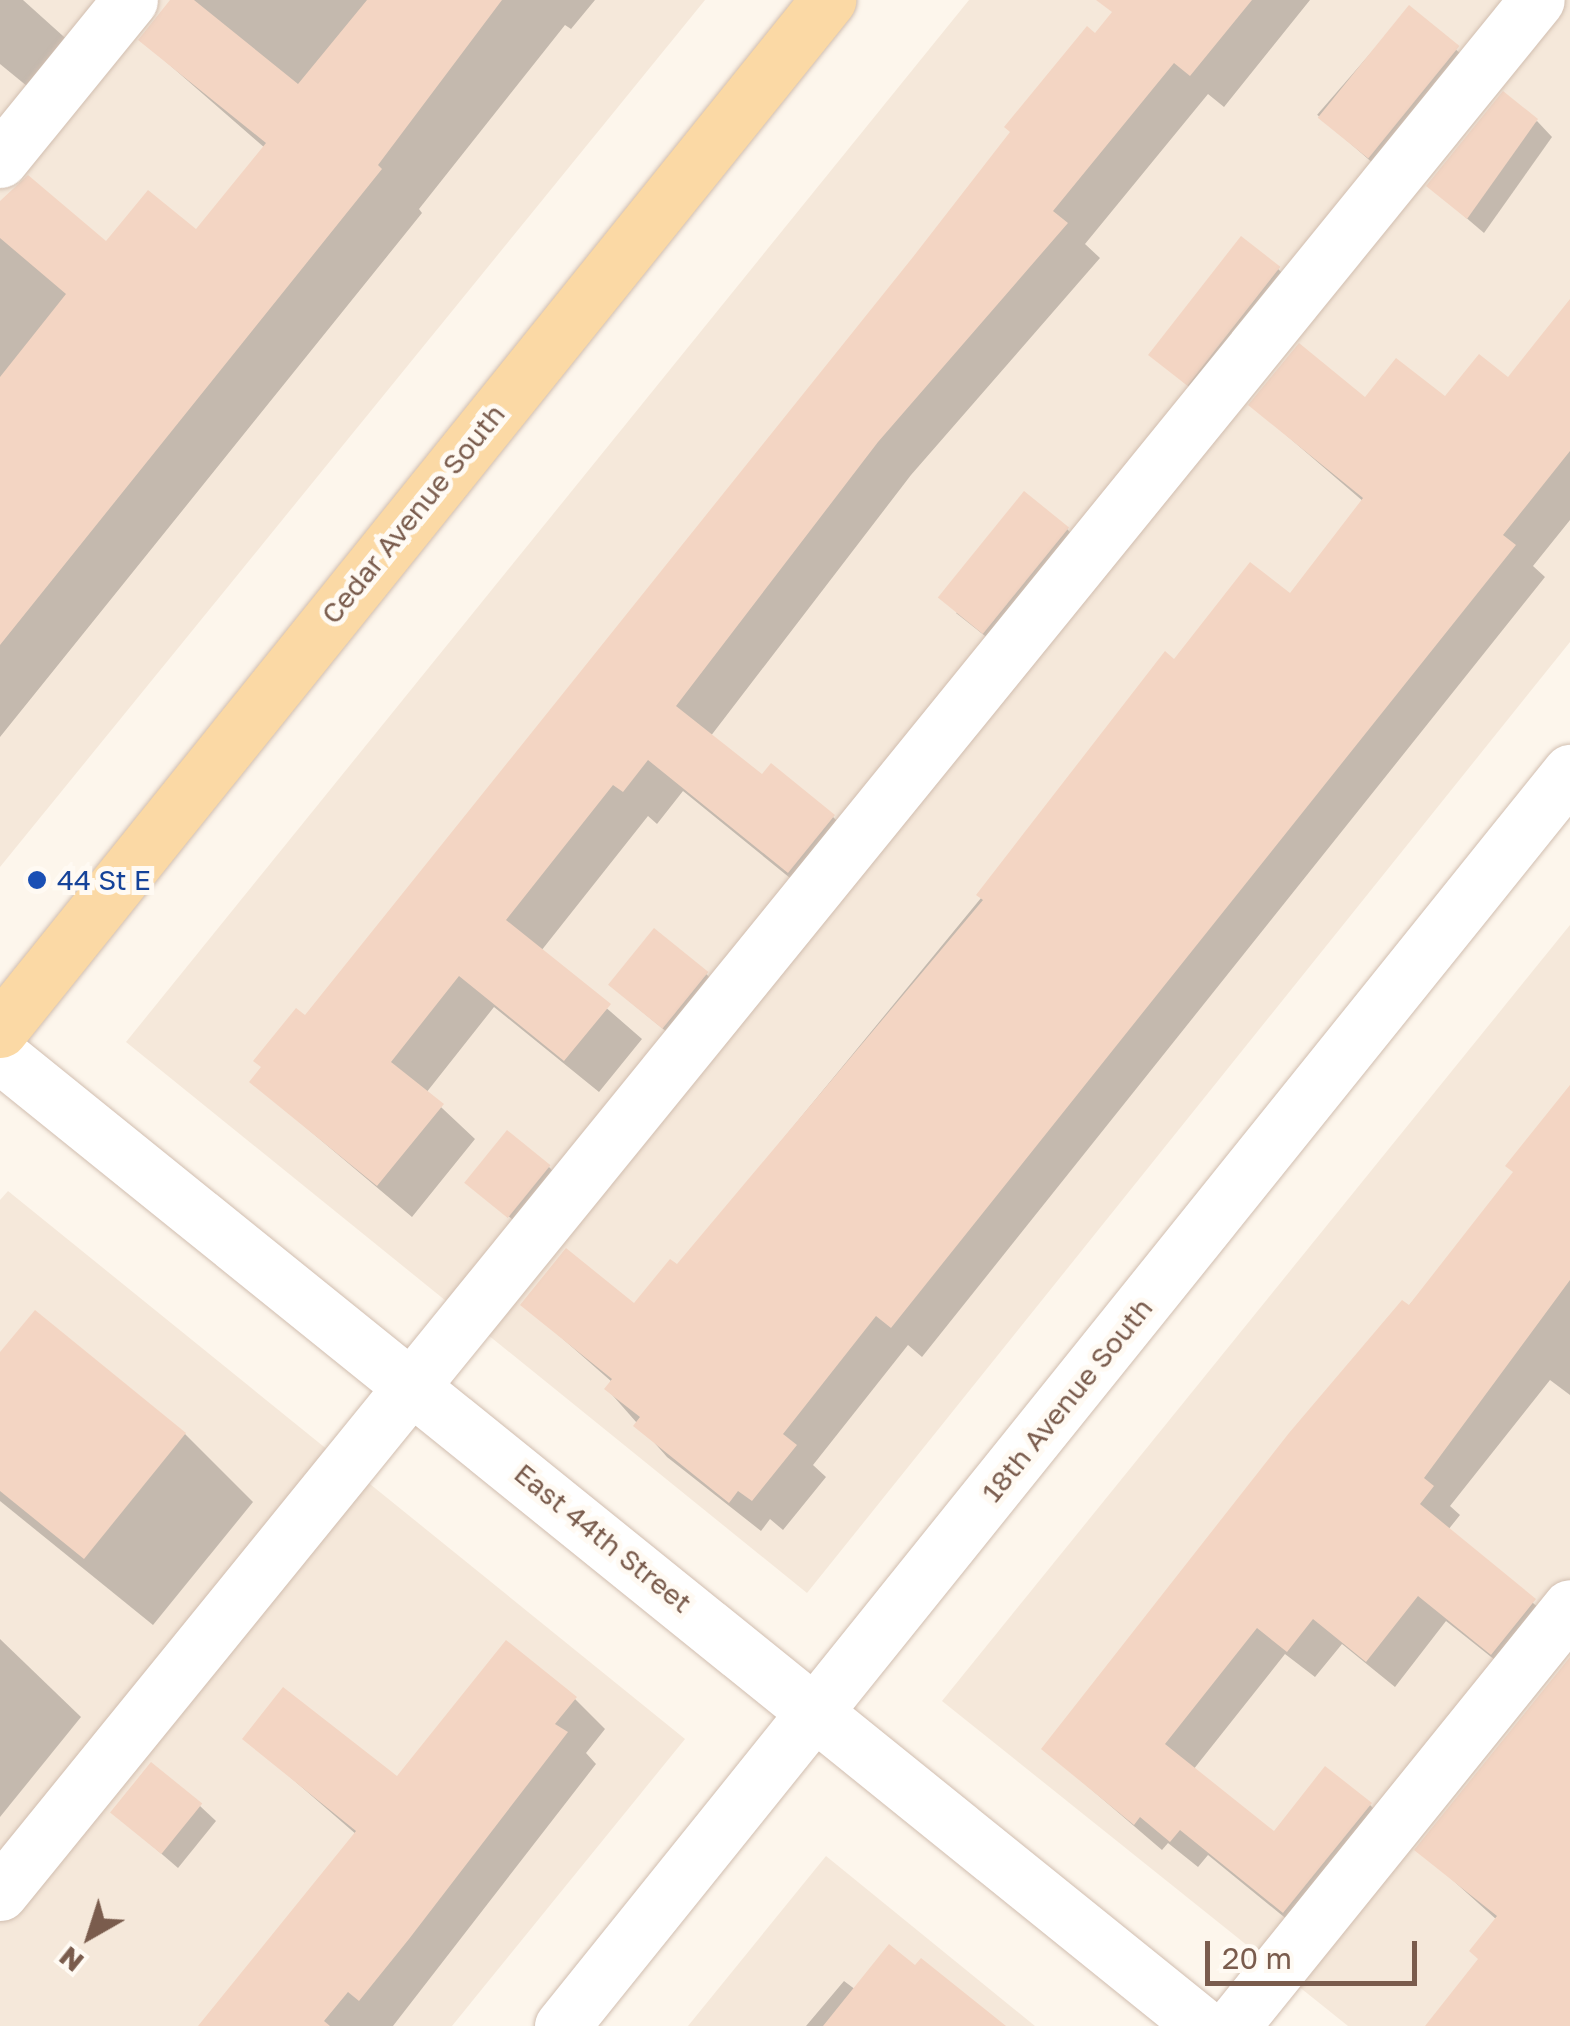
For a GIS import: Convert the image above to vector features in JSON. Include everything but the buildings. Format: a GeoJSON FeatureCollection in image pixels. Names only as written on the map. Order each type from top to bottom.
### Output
{"type":"FeatureCollection","features":[{"type":"Feature","properties":{"kind":"main road","name":"Cedar Avenue South"},"geometry":{"type":"LineString","coordinates":[[0,1030],[828,0]]}},
{"type":"Feature","properties":{"kind":"street"},"geometry":{"type":"LineString","coordinates":[[0,160],[130,0]]}},
{"type":"Feature","properties":{"kind":"street"},"geometry":{"type":"LineString","coordinates":[[0,1893],[1537,0]]}},
{"type":"Feature","properties":{"kind":"street","name":"18th Avenue South"},"geometry":{"type":"LineString","coordinates":[[562,2026],[1570,772]]}},
{"type":"Feature","properties":{"kind":"street","name":"East 44th Street"},"geometry":{"type":"LineString","coordinates":[[0,1055],[1203,2026]]}},
{"type":"Feature","properties":{"kind":"street"},"geometry":{"type":"LineString","coordinates":[[1232,2026],[1570,1607]]}},
{"type":"Feature","properties":{"kind":"shaded area"},"geometry":{"type":"Polygon","coordinates":[[[0,0],[705,0],[0,867],[0,0]]]}},
{"type":"Feature","properties":{"kind":"shaded area"},"geometry":{"type":"Polygon","coordinates":[[[969,0],[1570,0],[1570,642],[807,1593],[126,1042],[969,0]]]}},
{"type":"Feature","properties":{"kind":"shaded area"},"geometry":{"type":"Polygon","coordinates":[[[1570,925],[1570,2026],[1348,2026],[942,1701],[1570,925]]]}},
{"type":"Feature","properties":{"kind":"shaded area"},"geometry":{"type":"Polygon","coordinates":[[[8,1191],[685,1739],[452,2026],[0,2026],[0,1200],[8,1191]]]}},
{"type":"Feature","properties":{"kind":"shaded area"},"geometry":{"type":"Polygon","coordinates":[[[826,1856],[1035,2026],[688,2026],[826,1856]]]}},
{"type":"Feature","properties":{"kind":"place","name":"44 St E"},"geometry":{"type":"Point","coordinates":[37,880]}}]}
